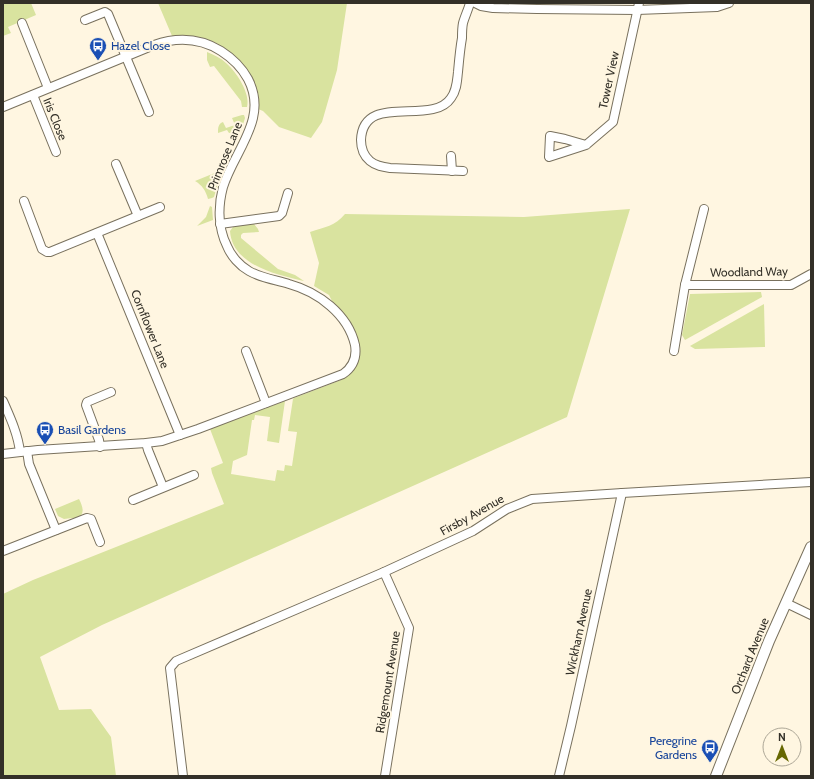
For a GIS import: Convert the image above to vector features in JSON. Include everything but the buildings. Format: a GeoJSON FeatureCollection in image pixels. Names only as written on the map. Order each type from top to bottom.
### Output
{"type":"FeatureCollection","features":[{"type":"Feature","properties":{"kind":"street"},"geometry":{"type":"LineString","coordinates":[[463,171],[382,167],[368,160],[364,154],[361,144],[361,135],[368,122],[373,117],[383,113],[435,109],[450,100],[454,94],[457,84],[463,24],[470,3]]}},
{"type":"Feature","properties":{"kind":"street"},"geometry":{"type":"LineString","coordinates":[[475,3],[481,6],[493,8],[537,10],[638,6],[717,7],[729,3]]}},
{"type":"Feature","properties":{"kind":"street","name":"Tower View"},"geometry":{"type":"LineString","coordinates":[[586,145],[612,122],[638,6]]}},
{"type":"Feature","properties":{"kind":"street"},"geometry":{"type":"LineString","coordinates":[[86,20],[105,12],[108,14],[149,112]]}},
{"type":"Feature","properties":{"kind":"street"},"geometry":{"type":"LineString","coordinates":[[22,23],[48,88]]}},
{"type":"Feature","properties":{"kind":"street","name":"Primrose Lane"},"geometry":{"type":"LineString","coordinates":[[3,107],[154,45],[168,41],[193,41],[209,45],[224,53],[237,64],[246,76],[254,94],[255,103],[247,136],[232,165],[224,186],[220,203],[220,224],[227,247],[243,267],[256,274],[307,290],[331,307],[338,314],[348,329],[354,342],[356,356],[351,367],[343,374],[162,441],[3,454]]}},
{"type":"Feature","properties":{"kind":"street","name":"Iris Close"},"geometry":{"type":"LineString","coordinates":[[33,95],[56,152]]}},
{"type":"Feature","properties":{"kind":"street"},"geometry":{"type":"LineString","coordinates":[[451,156],[452,171]]}},
{"type":"Feature","properties":{"kind":"street"},"geometry":{"type":"LineString","coordinates":[[116,164],[138,216]]}},
{"type":"Feature","properties":{"kind":"street"},"geometry":{"type":"LineString","coordinates":[[220,224],[279,216],[282,213],[288,193]]}},
{"type":"Feature","properties":{"kind":"street"},"geometry":{"type":"LineString","coordinates":[[24,201],[42,249],[46,252],[50,252],[160,207]]}},
{"type":"Feature","properties":{"kind":"street"},"geometry":{"type":"LineString","coordinates":[[674,351],[685,285],[704,209]]}},
{"type":"Feature","properties":{"kind":"street","name":"Cornflower Lane"},"geometry":{"type":"LineString","coordinates":[[97,233],[180,435]]}},
{"type":"Feature","properties":{"kind":"street","name":"Woodland Way"},"geometry":{"type":"LineString","coordinates":[[685,285],[791,284],[811,274]]}},
{"type":"Feature","properties":{"kind":"street"},"geometry":{"type":"LineString","coordinates":[[246,351],[266,403]]}},
{"type":"Feature","properties":{"kind":"street"},"geometry":{"type":"LineString","coordinates":[[100,447],[99,440],[86,404],[87,402],[111,392]]}},
{"type":"Feature","properties":{"kind":"street"},"geometry":{"type":"LineString","coordinates":[[3,400],[56,530]]}},
{"type":"Feature","properties":{"kind":"street"},"geometry":{"type":"LineString","coordinates":[[146,443],[163,487]]}},
{"type":"Feature","properties":{"kind":"street"},"geometry":{"type":"LineString","coordinates":[[133,500],[194,475]]}},
{"type":"Feature","properties":{"kind":"street","name":"Firsby Avenue"},"geometry":{"type":"LineString","coordinates":[[183,776],[170,668],[176,661],[384,572],[473,531],[507,509],[532,499],[811,482]]}},
{"type":"Feature","properties":{"kind":"street","name":"Wickham Avenue"},"geometry":{"type":"LineString","coordinates":[[559,776],[575,711],[622,493]]}},
{"type":"Feature","properties":{"kind":"street"},"geometry":{"type":"LineString","coordinates":[[3,551],[86,518],[91,519],[100,542]]}},
{"type":"Feature","properties":{"kind":"street","name":"Orchard Avenue"},"geometry":{"type":"LineString","coordinates":[[716,776],[764,653],[811,547]]}},
{"type":"Feature","properties":{"kind":"street","name":"Ridgemount Avenue"},"geometry":{"type":"LineString","coordinates":[[384,572],[409,628],[385,776]]}},
{"type":"Feature","properties":{"kind":"street"},"geometry":{"type":"LineString","coordinates":[[786,603],[811,615]]}},
{"type":"Feature","properties":{"kind":"green space"},"geometry":{"type":"Polygon","coordinates":[[[3,3],[31,3],[36,15],[8,27],[11,33],[3,36],[3,3]]]}},
{"type":"Feature","properties":{"kind":"green space"},"geometry":{"type":"Polygon","coordinates":[[[158,3],[347,3],[337,70],[322,122],[311,138],[279,127],[263,111],[258,109],[257,98],[250,76],[237,58],[228,51],[204,38],[172,36],[158,3]]]}},
{"type":"Feature","properties":{"kind":"green space"},"geometry":{"type":"Polygon","coordinates":[[[207,52],[215,55],[234,71],[245,89],[248,102],[247,107],[242,107],[241,101],[214,66],[210,67],[207,60],[207,52]]]}},
{"type":"Feature","properties":{"kind":"green space"},"geometry":{"type":"Polygon","coordinates":[[[244,115],[245,118],[235,144],[236,132],[229,133],[227,130],[218,133],[221,123],[223,122],[226,128],[235,125],[232,118],[244,115]]]}},
{"type":"Feature","properties":{"kind":"green space"},"geometry":{"type":"Polygon","coordinates":[[[222,170],[214,197],[208,199],[203,188],[195,181],[222,170]]]}},
{"type":"Feature","properties":{"kind":"green space"},"geometry":{"type":"Polygon","coordinates":[[[210,206],[212,207],[213,220],[197,226],[206,217],[210,206]]]}},
{"type":"Feature","properties":{"kind":"green space"},"geometry":{"type":"Polygon","coordinates":[[[630,209],[567,417],[102,625],[40,657],[59,710],[91,709],[111,737],[116,776],[3,776],[3,594],[33,580],[224,504],[211,468],[223,463],[210,429],[285,401],[279,443],[267,441],[270,417],[255,415],[254,420],[252,420],[247,455],[233,461],[231,474],[275,481],[277,470],[284,471],[285,465],[292,466],[297,432],[288,431],[293,399],[341,380],[349,375],[357,364],[360,351],[359,344],[357,337],[346,317],[332,301],[329,295],[314,286],[319,263],[310,232],[333,224],[345,214],[524,217],[630,209]]]}},
{"type":"Feature","properties":{"kind":"green space"},"geometry":{"type":"Polygon","coordinates":[[[254,224],[259,232],[243,233],[241,238],[278,269],[295,275],[304,281],[269,272],[247,260],[239,252],[233,243],[230,231],[236,226],[254,224]]]}},
{"type":"Feature","properties":{"kind":"green space"},"geometry":{"type":"Polygon","coordinates":[[[761,292],[762,297],[685,340],[682,335],[690,294],[761,292]]]}},
{"type":"Feature","properties":{"kind":"green space"},"geometry":{"type":"Polygon","coordinates":[[[764,304],[765,347],[695,349],[690,346],[764,304]]]}},
{"type":"Feature","properties":{"kind":"green space"},"geometry":{"type":"Polygon","coordinates":[[[79,499],[83,510],[81,515],[75,519],[64,519],[58,516],[55,509],[79,499]]]}},
{"type":"Feature","properties":{"kind":"place","name":"Hazel Close"},"geometry":{"type":"Point","coordinates":[98,61]}},
{"type":"Feature","properties":{"kind":"place","name":"Basil Gardens"},"geometry":{"type":"Point","coordinates":[45,445]}},
{"type":"Feature","properties":{"kind":"place","name":"Peregrine Gardens"},"geometry":{"type":"Point","coordinates":[710,763]}}]}
